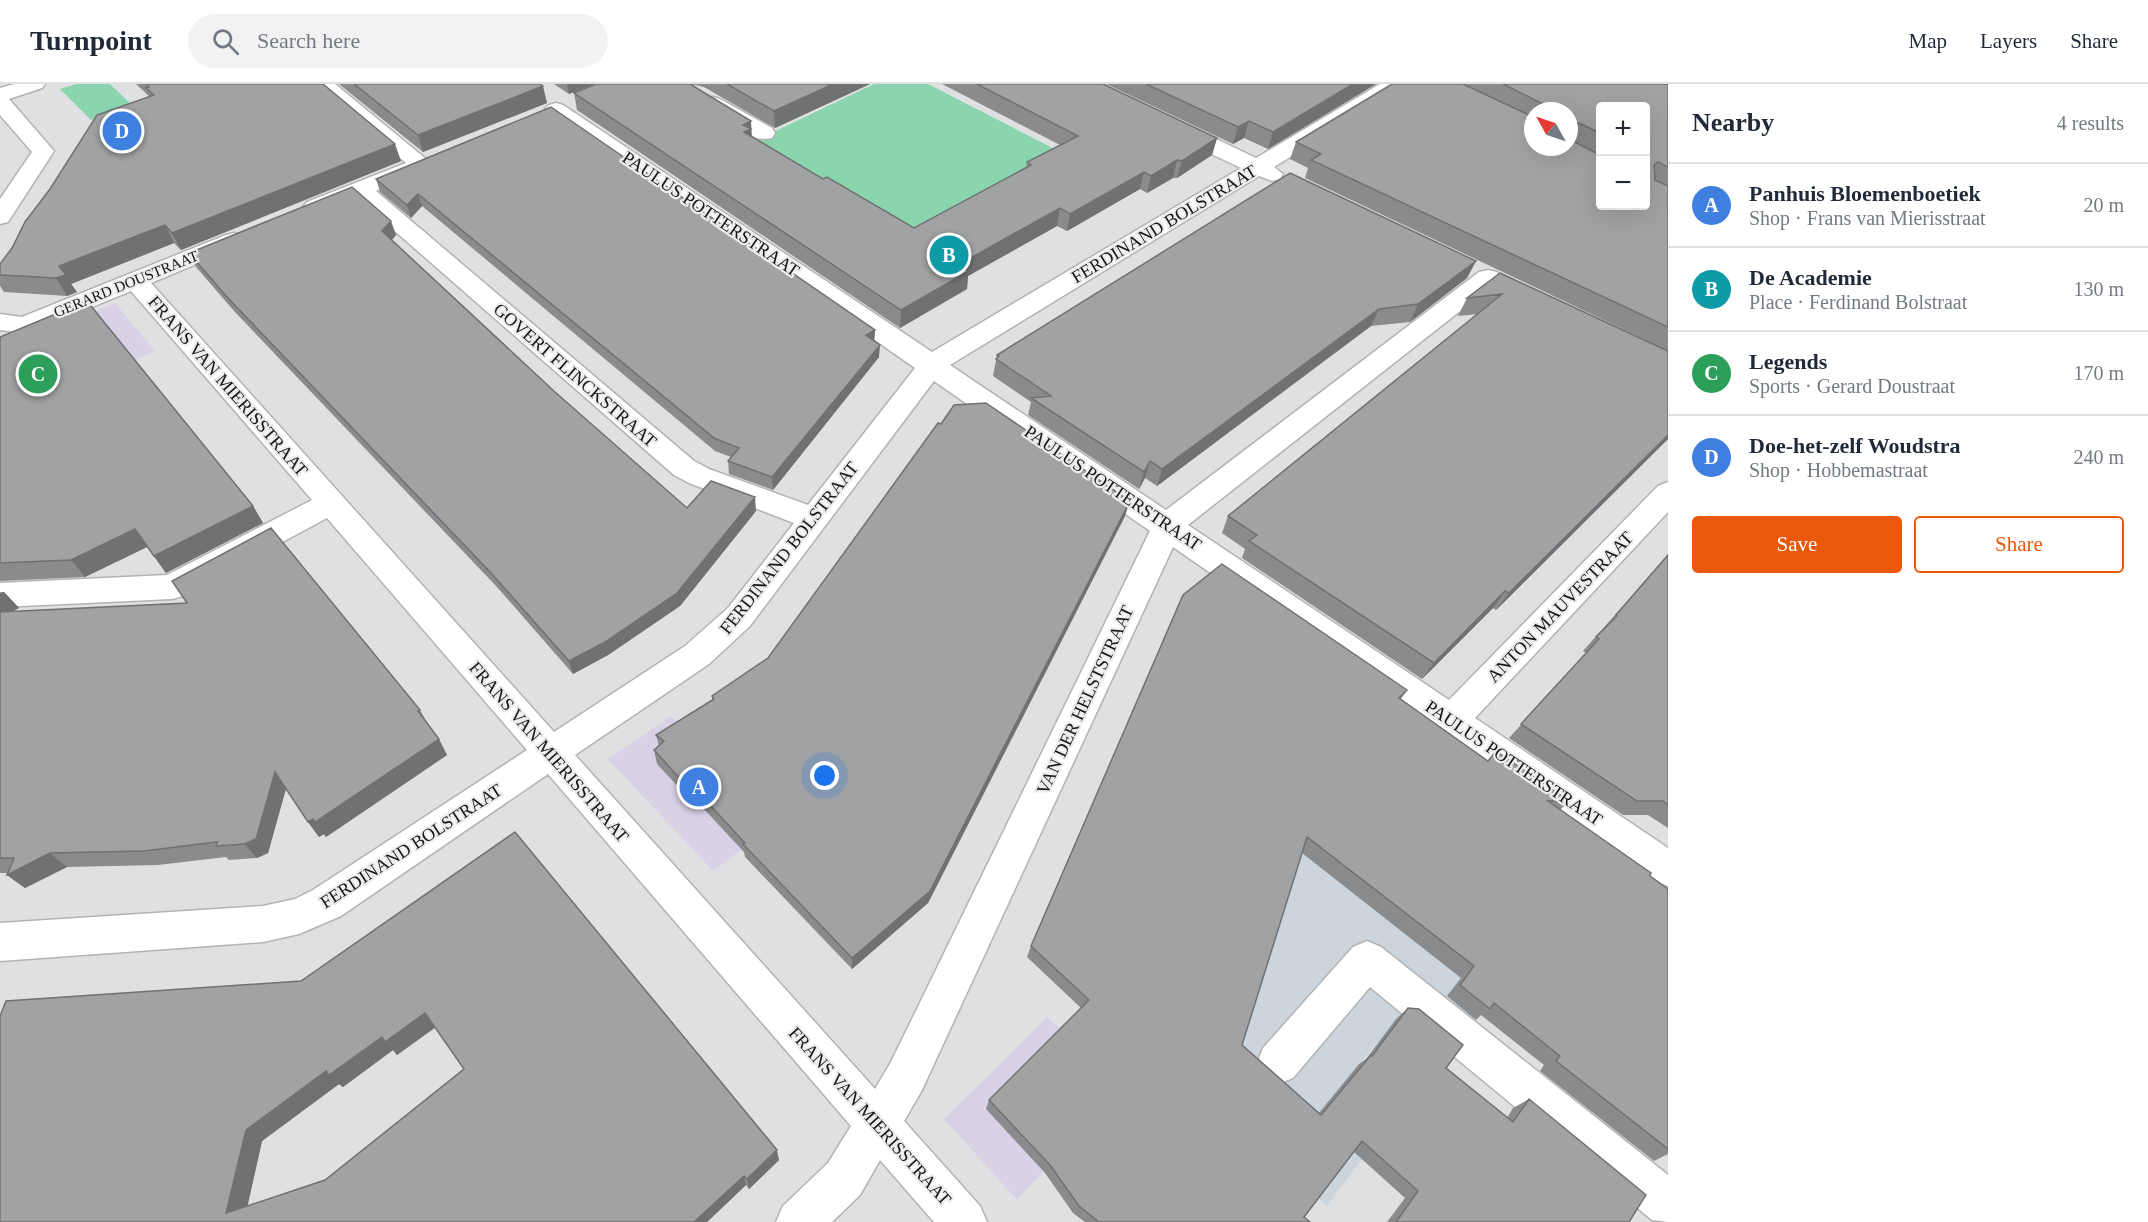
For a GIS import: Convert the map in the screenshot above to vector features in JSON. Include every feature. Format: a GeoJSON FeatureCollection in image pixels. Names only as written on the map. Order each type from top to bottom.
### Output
{"type":"FeatureCollection","features":[{"type":"Feature","properties":{"kind":"street"},"geometry":{"type":"LineString","coordinates":[[0,95],[35,84]]}},
{"type":"Feature","properties":{"kind":"street"},"geometry":{"type":"LineString","coordinates":[[296,215],[432,160],[322,84]]}},
{"type":"Feature","properties":{"kind":"street","name":"FERDINAND BOLSTRAAT"},"geometry":{"type":"LineString","coordinates":[[0,942],[263,924],[299,916],[352,888],[697,656],[720,637],[739,617],[932,364],[1395,84]]}},
{"type":"Feature","properties":{"kind":"street"},"geometry":{"type":"LineString","coordinates":[[696,93],[764,133]]}},
{"type":"Feature","properties":{"kind":"street"},"geometry":{"type":"LineString","coordinates":[[0,102],[44,151],[0,217]]}},
{"type":"Feature","properties":{"kind":"street","name":"PAULUS POTTERSTRAAT"},"geometry":{"type":"LineString","coordinates":[[556,104],[1668,869]]}},
{"type":"Feature","properties":{"kind":"street"},"geometry":{"type":"LineString","coordinates":[[1155,118],[1289,182]]}},
{"type":"Feature","properties":{"kind":"street","name":"GOVERT FLINCKSTRAAT"},"geometry":{"type":"LineString","coordinates":[[360,189],[684,468],[699,476],[815,519]]}},
{"type":"Feature","properties":{"kind":"street","name":"GERARD DOUSTRAAT"},"geometry":{"type":"LineString","coordinates":[[0,322],[24,325],[253,232]]}},
{"type":"Feature","properties":{"kind":"street","name":"VAN DER HELSTSTRAAT"},"geometry":{"type":"LineString","coordinates":[[799,1222],[844,1179],[906,1077],[1167,525],[1488,277]]}},
{"type":"Feature","properties":{"kind":"street","name":"FRANS VAN MIERISSTRAAT"},"geometry":{"type":"LineString","coordinates":[[135,280],[964,1222]]}},
{"type":"Feature","properties":{"kind":"street","name":"ANTON MAUVESTRAAT"},"geometry":{"type":"LineString","coordinates":[[1452,720],[1668,493]]}},
{"type":"Feature","properties":{"kind":"street"},"geometry":{"type":"LineString","coordinates":[[0,595],[172,587],[331,503]]}},
{"type":"Feature","properties":{"kind":"street"},"geometry":{"type":"LineString","coordinates":[[1278,1063],[1367,960],[1668,1204]]}},
{"type":"Feature","properties":{"kind":"shaded area"},"geometry":{"type":"Polygon","coordinates":[[[115,303],[155,351],[54,395],[0,350],[115,303]]]}},
{"type":"Feature","properties":{"kind":"shaded area"},"geometry":{"type":"Polygon","coordinates":[[[671,716],[777,823],[713,871],[608,759],[671,716]]]}},
{"type":"Feature","properties":{"kind":"shaded area"},"geometry":{"type":"Polygon","coordinates":[[[1260,817],[1494,994],[1451,1044],[1383,1036],[1359,1064],[1404,1103],[1327,1206],[1260,1143],[1197,1002],[1260,817]]]}},
{"type":"Feature","properties":{"kind":"shaded area"},"geometry":{"type":"Polygon","coordinates":[[[1047,1017],[1072,1039],[1155,1048],[1017,1200],[944,1119],[1047,1017]]]}},
{"type":"Feature","properties":{"kind":"green space"},"geometry":{"type":"Polygon","coordinates":[[[76,84],[110,84],[133,106],[91,120],[60,89],[76,84]]]}},
{"type":"Feature","properties":{"kind":"green space"},"geometry":{"type":"Polygon","coordinates":[[[874,84],[928,84],[1064,154],[993,185],[905,232],[757,140],[874,84]]]}},
{"type":"Feature","properties":{"kind":"building"},"geometry":{"type":"Polygon","coordinates":[[[146,84],[323,84],[395,144],[172,233],[165,225],[59,266],[66,275],[56,278],[0,275],[0,264],[12,248],[25,222],[50,189],[97,115],[154,95],[146,88],[149,87],[146,84]]]}},
{"type":"Feature","properties":{"kind":"building"},"geometry":{"type":"Polygon","coordinates":[[[354,84],[540,84],[543,86],[418,135],[354,84]]]}},
{"type":"Feature","properties":{"kind":"building"},"geometry":{"type":"Polygon","coordinates":[[[596,84],[690,84],[751,121],[743,125],[751,129],[744,132],[823,179],[827,177],[914,228],[1031,165],[1027,162],[1078,136],[977,84],[1103,84],[1217,138],[1182,161],[1177,160],[1151,176],[1144,172],[1070,214],[1060,208],[958,265],[969,271],[901,310],[574,93],[596,84]]]}},
{"type":"Feature","properties":{"kind":"building"},"geometry":{"type":"Polygon","coordinates":[[[727,84],[833,84],[774,111],[727,84]]]}},
{"type":"Feature","properties":{"kind":"building"},"geometry":{"type":"Polygon","coordinates":[[[1146,84],[1353,84],[1273,132],[1249,121],[1238,127],[1146,84]]]}},
{"type":"Feature","properties":{"kind":"building"},"geometry":{"type":"Polygon","coordinates":[[[1392,84],[1463,84],[1524,113],[1524,156],[1578,156],[1578,144],[1596,153],[1596,210],[1650,210],[1650,102],[1596,102],[1596,131],[1578,123],[1578,102],[1539,102],[1503,84],[1668,84],[1668,167],[1658,162],[1654,165],[1655,180],[1668,186],[1668,327],[1311,160],[1321,154],[1296,142],[1392,84]]]}},
{"type":"Feature","properties":{"kind":"building"},"geometry":{"type":"Polygon","coordinates":[[[551,107],[875,330],[866,335],[880,345],[772,477],[728,461],[739,448],[714,438],[418,194],[407,205],[376,179],[551,107]]]}},
{"type":"Feature","properties":{"kind":"building"},"geometry":{"type":"Polygon","coordinates":[[[1290,173],[1476,261],[1418,304],[1379,309],[1162,469],[1150,461],[1144,472],[1031,398],[1051,396],[996,359],[999,356],[997,355],[1290,173]]]}},
{"type":"Feature","properties":{"kind":"building"},"geometry":{"type":"Polygon","coordinates":[[[352,187],[391,221],[382,231],[555,392],[687,508],[711,481],[755,497],[677,593],[605,642],[569,661],[492,574],[227,297],[189,253],[352,187]]]}},
{"type":"Feature","properties":{"kind":"building"},"geometry":{"type":"Polygon","coordinates":[[[1500,273],[1668,351],[1668,435],[1509,593],[1505,591],[1434,663],[1249,541],[1257,535],[1228,516],[1502,294],[1467,298],[1500,273]]]}},
{"type":"Feature","properties":{"kind":"building"},"geometry":{"type":"Polygon","coordinates":[[[87,301],[253,506],[154,556],[135,529],[71,560],[0,563],[0,337],[87,301]]]}},
{"type":"Feature","properties":{"kind":"building"},"geometry":{"type":"Polygon","coordinates":[[[986,403],[1130,501],[930,891],[852,958],[743,844],[745,843],[685,778],[682,781],[654,750],[664,741],[656,735],[714,699],[712,696],[768,658],[938,423],[941,424],[954,405],[986,403]]]}},
{"type":"Feature","properties":{"kind":"building"},"geometry":{"type":"Polygon","coordinates":[[[271,528],[420,710],[418,711],[439,739],[315,822],[313,819],[308,822],[275,772],[256,839],[244,844],[216,846],[217,842],[144,851],[50,853],[7,875],[14,858],[0,858],[0,612],[187,603],[172,581],[271,528]]]}},
{"type":"Feature","properties":{"kind":"building"},"geometry":{"type":"Polygon","coordinates":[[[1668,555],[1668,805],[1663,801],[1637,801],[1521,724],[1599,639],[1596,637],[1617,616],[1668,555]]]}},
{"type":"Feature","properties":{"kind":"building"},"geometry":{"type":"Polygon","coordinates":[[[1222,564],[1407,690],[1399,698],[1488,761],[1496,751],[1569,801],[1548,801],[1651,873],[1650,876],[1668,889],[1668,1149],[1556,1061],[1560,1056],[1494,1003],[1490,1009],[1460,985],[1474,966],[1307,837],[1242,1045],[1321,1115],[1372,1056],[1408,1008],[1419,1009],[1463,1045],[1446,1068],[1513,1122],[1529,1099],[1646,1195],[1629,1222],[1396,1222],[1418,1191],[1362,1141],[1304,1217],[1310,1222],[1099,1222],[1079,1206],[1050,1165],[989,1100],[1089,1000],[1031,946],[1183,595],[1222,564]]]}},
{"type":"Feature","properties":{"kind":"building"},"geometry":{"type":"Polygon","coordinates":[[[515,832],[777,1150],[747,1179],[744,1176],[694,1222],[0,1222],[0,1016],[6,1001],[301,981],[515,832]],[[425,1013],[385,1042],[382,1037],[329,1075],[326,1071],[246,1130],[226,1213],[325,1180],[464,1069],[425,1013]]]}},
{"type":"Feature","properties":{"kind":"place","name":"Doe-het-zelf Woudstra"},"geometry":{"type":"Point","coordinates":[122,131]}},
{"type":"Feature","properties":{"kind":"place","name":"De Academie"},"geometry":{"type":"Point","coordinates":[949,255]}},
{"type":"Feature","properties":{"kind":"place","name":"Legends"},"geometry":{"type":"Point","coordinates":[38,374]}},
{"type":"Feature","properties":{"kind":"place","name":"Panhuis Bloemenboetiek"},"geometry":{"type":"Point","coordinates":[699,787]}}]}
